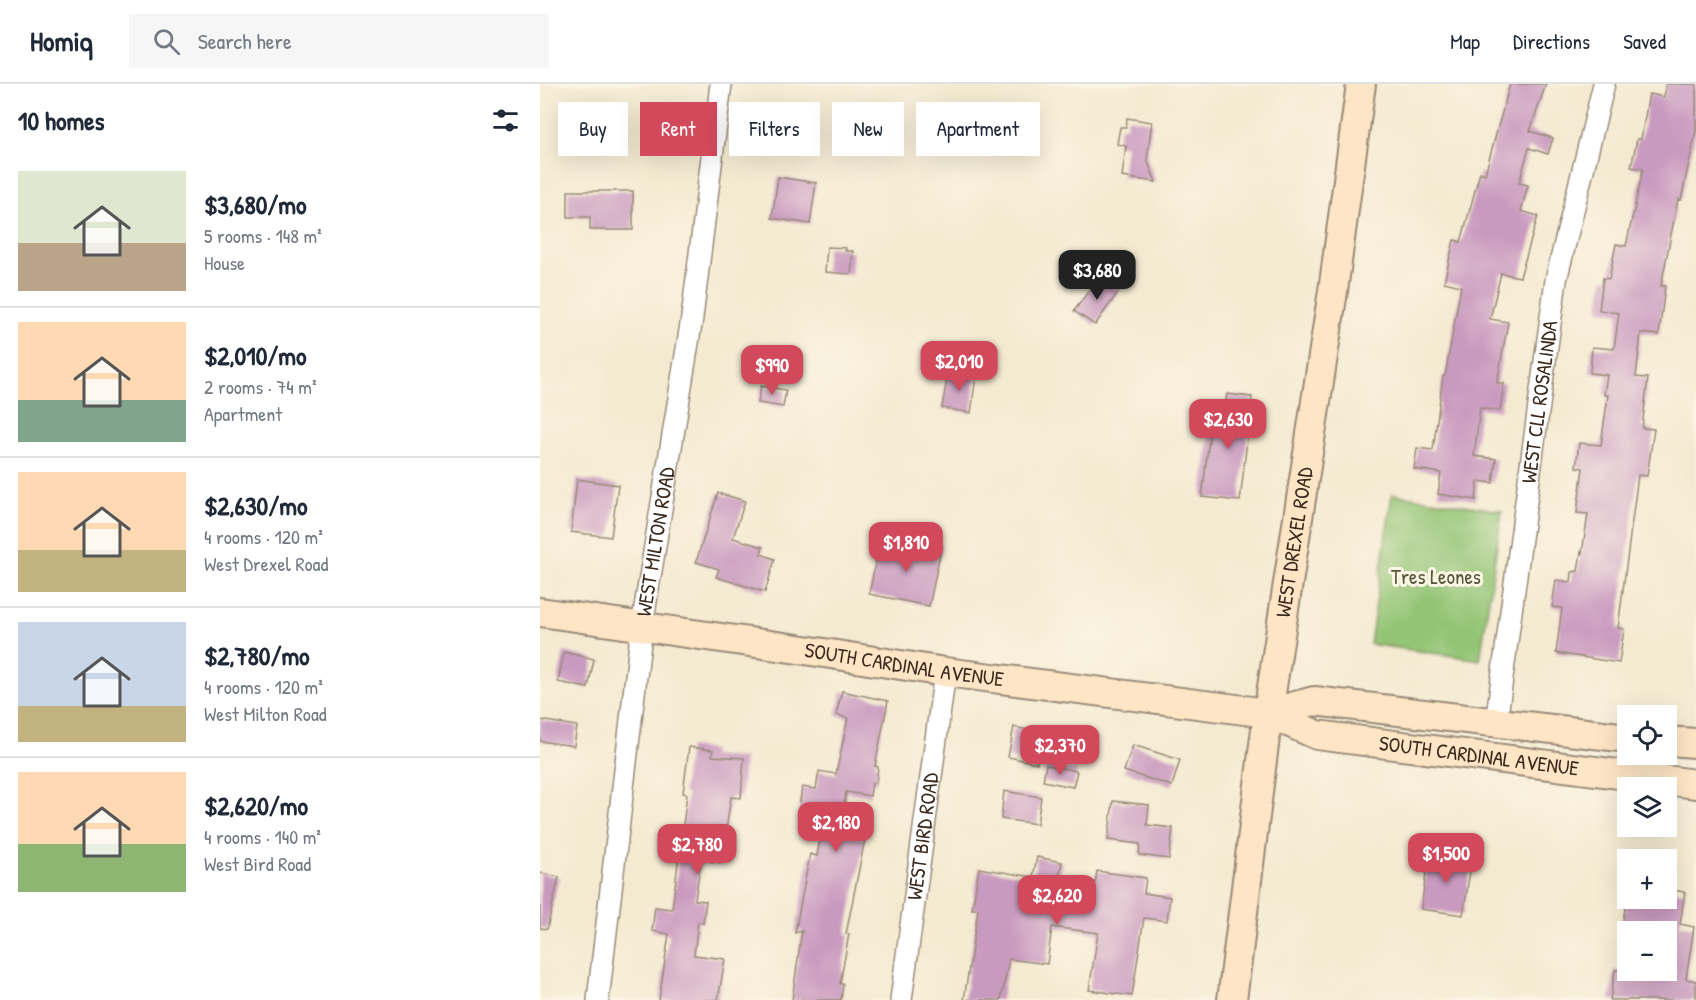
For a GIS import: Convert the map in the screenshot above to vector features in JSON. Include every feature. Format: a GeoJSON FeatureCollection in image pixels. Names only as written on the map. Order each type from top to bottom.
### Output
{"type":"FeatureCollection","features":[{"type":"Feature","properties":{"kind":"main road","name":"WEST DREXEL ROAD"},"geometry":{"type":"LineString","coordinates":[[1232,1000],[1268,713],[1334,291],[1361,84]]}},
{"type":"Feature","properties":{"kind":"main road","name":"SOUTH CARDINAL AVENUE"},"geometry":{"type":"LineString","coordinates":[[540,612],[945,672],[1268,713],[1317,735],[1696,784]]}},
{"type":"Feature","properties":{"kind":"main road","name":"SOUTH CARDINAL AVENUE"},"geometry":{"type":"LineString","coordinates":[[1268,713],[1314,701],[1617,737]]}},
{"type":"Feature","properties":{"kind":"main road"},"geometry":{"type":"LineString","coordinates":[[1677,742],[1696,743]]}},
{"type":"Feature","properties":{"kind":"street","name":"WEST MILTON ROAD"},"geometry":{"type":"LineString","coordinates":[[598,1000],[642,626],[692,318],[721,84]]}},
{"type":"Feature","properties":{"kind":"street","name":"WEST CLL ROSALINDA"},"geometry":{"type":"LineString","coordinates":[[1496,723],[1556,280],[1604,84]]}},
{"type":"Feature","properties":{"kind":"street","name":"WEST BIRD ROAD"},"geometry":{"type":"LineString","coordinates":[[901,1000],[945,672]]}},
{"type":"Feature","properties":{"kind":"green space","name":"Tres Leones"},"geometry":{"type":"Polygon","coordinates":[[[1392,494],[1502,511],[1480,660],[1370,644],[1392,494]]]}},
{"type":"Feature","properties":{"kind":"building"},"geometry":{"type":"Polygon","coordinates":[[[1510,84],[1546,84],[1530,131],[1553,138],[1548,154],[1529,148],[1519,183],[1528,185],[1521,211],[1538,216],[1520,277],[1501,273],[1490,319],[1508,322],[1497,383],[1504,383],[1500,411],[1480,408],[1474,456],[1496,459],[1493,483],[1478,481],[1476,500],[1438,494],[1441,473],[1414,469],[1417,448],[1433,450],[1443,376],[1445,376],[1461,286],[1444,282],[1454,240],[1461,242],[1480,172],[1485,174],[1510,84]]]}},
{"type":"Feature","properties":{"kind":"building"},"geometry":{"type":"Polygon","coordinates":[[[1666,84],[1696,84],[1696,131],[1681,200],[1678,199],[1661,286],[1665,286],[1659,335],[1641,333],[1636,377],[1648,378],[1642,428],[1654,429],[1647,476],[1638,475],[1618,628],[1624,629],[1619,663],[1556,653],[1562,608],[1552,607],[1556,580],[1571,582],[1572,572],[1578,571],[1582,553],[1588,514],[1577,513],[1583,468],[1576,467],[1579,443],[1601,445],[1608,395],[1604,395],[1607,375],[1590,373],[1592,347],[1614,349],[1619,313],[1599,310],[1603,278],[1609,279],[1616,244],[1626,246],[1643,169],[1631,167],[1637,139],[1641,139],[1649,94],[1664,97],[1666,84]]]}},
{"type":"Feature","properties":{"kind":"building"},"geometry":{"type":"Polygon","coordinates":[[[1127,118],[1152,122],[1147,159],[1156,182],[1122,177],[1126,146],[1117,144],[1120,127],[1126,127],[1127,118]]]}},
{"type":"Feature","properties":{"kind":"building"},"geometry":{"type":"Polygon","coordinates":[[[778,177],[816,183],[810,224],[772,218],[778,177]]]}},
{"type":"Feature","properties":{"kind":"building"},"geometry":{"type":"Polygon","coordinates":[[[568,191],[633,191],[633,230],[590,230],[590,217],[568,217],[568,191]]]}},
{"type":"Feature","properties":{"kind":"building"},"geometry":{"type":"Polygon","coordinates":[[[827,247],[846,248],[845,251],[853,251],[851,274],[825,272],[827,247]]]}},
{"type":"Feature","properties":{"kind":"building"},"geometry":{"type":"Polygon","coordinates":[[[1099,277],[1119,291],[1095,325],[1074,311],[1099,277]]]}},
{"type":"Feature","properties":{"kind":"building"},"geometry":{"type":"Polygon","coordinates":[[[948,372],[976,376],[971,413],[942,408],[948,372]]]}},
{"type":"Feature","properties":{"kind":"building"},"geometry":{"type":"Polygon","coordinates":[[[761,386],[786,390],[783,407],[758,403],[761,386]]]}},
{"type":"Feature","properties":{"kind":"building"},"geometry":{"type":"Polygon","coordinates":[[[1227,394],[1252,397],[1240,501],[1202,497],[1212,413],[1224,414],[1227,394]]]}},
{"type":"Feature","properties":{"kind":"building"},"geometry":{"type":"Polygon","coordinates":[[[577,479],[618,485],[611,537],[571,532],[577,479]]]}},
{"type":"Feature","properties":{"kind":"building"},"geometry":{"type":"Polygon","coordinates":[[[718,493],[745,501],[733,538],[763,547],[761,554],[775,559],[765,592],[716,577],[719,569],[696,562],[718,493]]]}},
{"type":"Feature","properties":{"kind":"building"},"geometry":{"type":"Polygon","coordinates":[[[919,540],[942,545],[929,606],[869,594],[879,546],[916,553],[919,540]]]}},
{"type":"Feature","properties":{"kind":"building"},"geometry":{"type":"Polygon","coordinates":[[[564,652],[594,659],[588,688],[558,682],[564,652]]]}},
{"type":"Feature","properties":{"kind":"building"},"geometry":{"type":"Polygon","coordinates":[[[842,691],[888,701],[875,766],[878,767],[876,783],[872,783],[870,796],[846,792],[840,834],[865,839],[846,934],[849,934],[840,984],[843,984],[841,1000],[792,1000],[802,931],[795,933],[810,854],[817,856],[825,812],[799,808],[802,787],[816,789],[819,771],[836,774],[848,718],[836,715],[842,691]]]}},
{"type":"Feature","properties":{"kind":"building"},"geometry":{"type":"Polygon","coordinates":[[[540,720],[577,726],[574,746],[540,741],[540,720]]]}},
{"type":"Feature","properties":{"kind":"building"},"geometry":{"type":"Polygon","coordinates":[[[1014,727],[1043,733],[1037,763],[1008,757],[1014,727]]]}},
{"type":"Feature","properties":{"kind":"building"},"geometry":{"type":"Polygon","coordinates":[[[1133,745],[1180,760],[1172,786],[1124,771],[1133,745]]]}},
{"type":"Feature","properties":{"kind":"building"},"geometry":{"type":"Polygon","coordinates":[[[689,747],[713,750],[712,756],[744,758],[741,798],[731,797],[721,863],[701,860],[695,900],[706,901],[703,923],[698,922],[694,955],[725,959],[718,1000],[659,1000],[669,934],[652,931],[655,907],[672,909],[687,794],[683,793],[689,747]]]}},
{"type":"Feature","properties":{"kind":"building"},"geometry":{"type":"Polygon","coordinates":[[[1046,765],[1077,771],[1073,787],[1043,781],[1046,765]]]}},
{"type":"Feature","properties":{"kind":"building"},"geometry":{"type":"Polygon","coordinates":[[[1004,791],[1041,797],[1037,824],[1001,819],[1004,791]]]}},
{"type":"Feature","properties":{"kind":"building"},"geometry":{"type":"Polygon","coordinates":[[[1113,801],[1149,805],[1147,825],[1173,828],[1169,859],[1139,855],[1140,844],[1108,840],[1113,801]]]}},
{"type":"Feature","properties":{"kind":"building"},"geometry":{"type":"Polygon","coordinates":[[[1429,852],[1472,859],[1463,915],[1421,909],[1429,852]]]}},
{"type":"Feature","properties":{"kind":"building"},"geometry":{"type":"Polygon","coordinates":[[[1037,857],[1062,862],[1055,902],[1092,907],[1097,871],[1146,878],[1144,893],[1170,897],[1167,921],[1144,918],[1132,996],[1089,990],[1098,933],[1052,927],[1047,964],[1009,959],[1001,1000],[964,1000],[978,909],[972,909],[979,868],[1033,877],[1037,857]]]}},
{"type":"Feature","properties":{"kind":"building"},"geometry":{"type":"Polygon","coordinates":[[[540,873],[559,877],[547,929],[540,928],[540,873]]]}},
{"type":"Feature","properties":{"kind":"building"},"geometry":{"type":"Polygon","coordinates":[[[1677,891],[1685,892],[1680,924],[1694,927],[1686,979],[1696,981],[1696,1000],[1610,1000],[1615,970],[1617,970],[1617,981],[1677,981],[1677,921],[1623,921],[1625,909],[1677,909],[1677,891]]]}}]}
